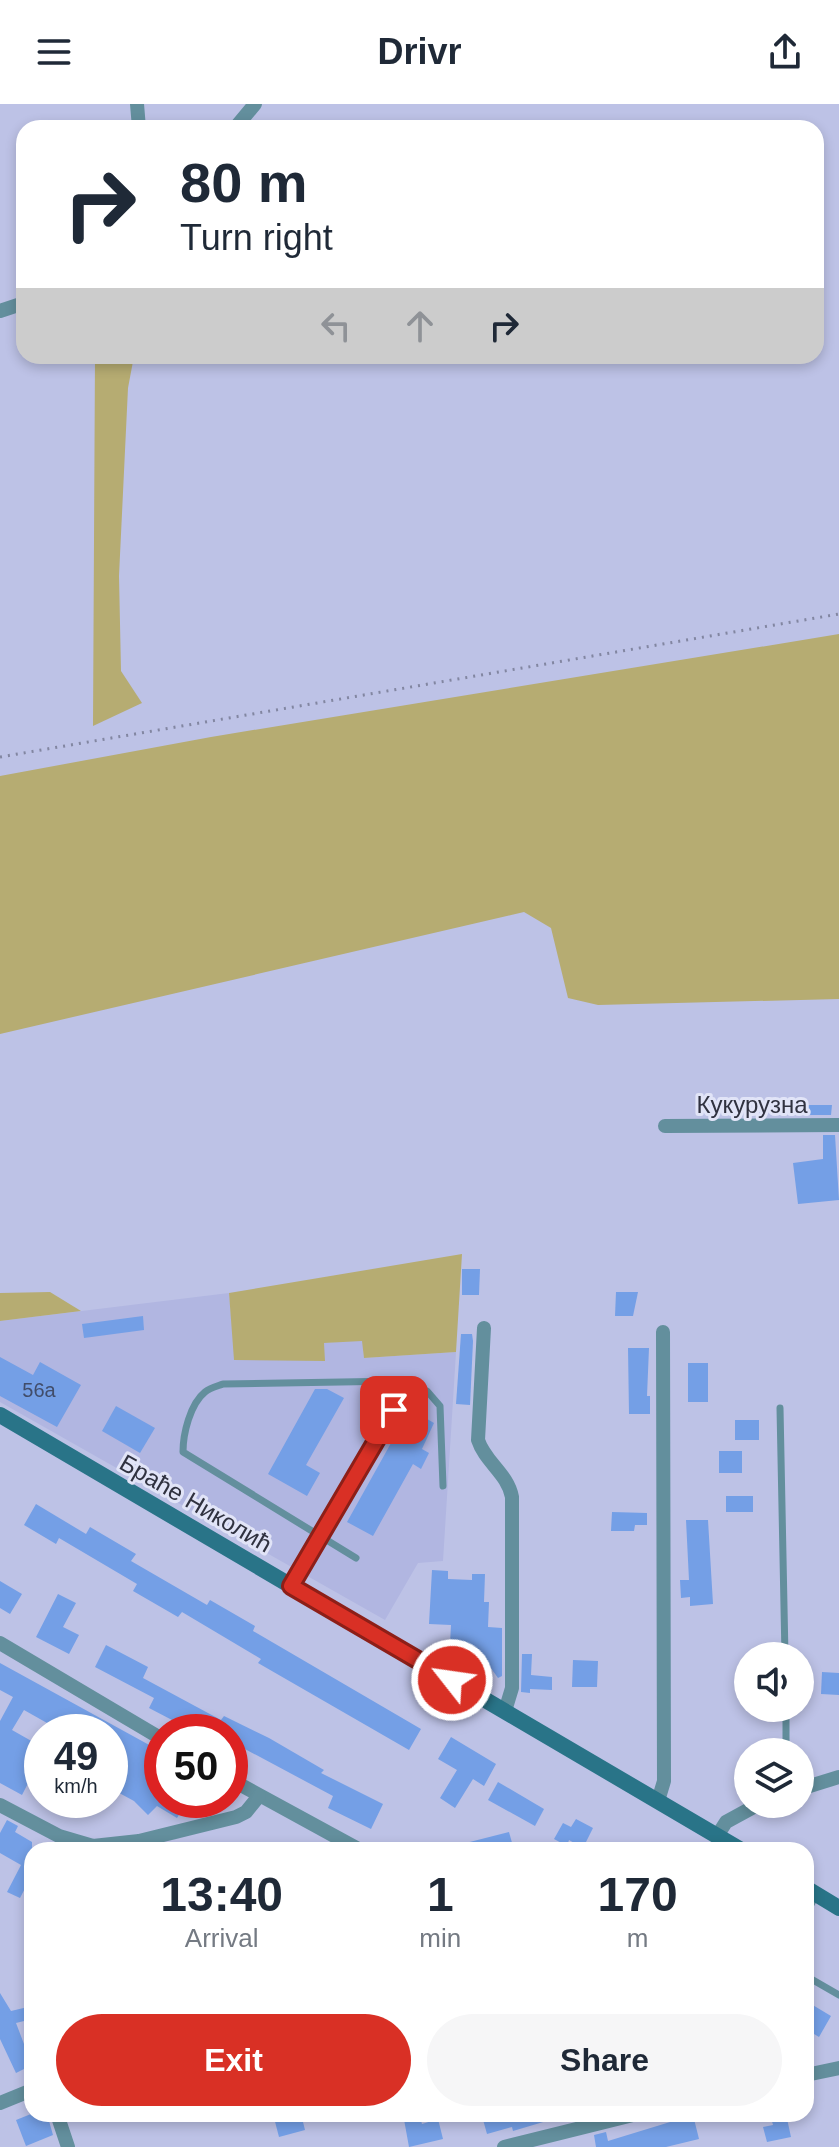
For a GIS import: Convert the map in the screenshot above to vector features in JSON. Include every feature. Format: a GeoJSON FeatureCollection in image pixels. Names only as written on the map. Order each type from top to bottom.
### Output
{"type":"FeatureCollection","features":[{"type":"Feature","properties":{"kind":"main road","name":"Браће Николић"},"geometry":{"type":"LineString","coordinates":[[0,1415],[727,1842]]}},
{"type":"Feature","properties":{"kind":"main road"},"geometry":{"type":"LineString","coordinates":[[814,1893],[839,1908]]}},
{"type":"Feature","properties":{"kind":"street"},"geometry":{"type":"LineString","coordinates":[[242,120],[255,104]]}},
{"type":"Feature","properties":{"kind":"street","name":"Кукурузна"},"geometry":{"type":"LineString","coordinates":[[665,1126],[839,1125]]}},
{"type":"Feature","properties":{"kind":"street"},"geometry":{"type":"LineString","coordinates":[[484,1328],[478,1440],[485,1455],[507,1482],[512,1497],[512,1688],[505,1711]]}},
{"type":"Feature","properties":{"kind":"street"},"geometry":{"type":"LineString","coordinates":[[658,1801],[664,1781],[663,1332]]}},
{"type":"Feature","properties":{"kind":"street"},"geometry":{"type":"LineString","coordinates":[[0,1643],[144,1728]]}},
{"type":"Feature","properties":{"kind":"street"},"geometry":{"type":"LineString","coordinates":[[814,1785],[839,1777]]}},
{"type":"Feature","properties":{"kind":"street"},"geometry":{"type":"LineString","coordinates":[[248,1790],[345,1842]]}},
{"type":"Feature","properties":{"kind":"street"},"geometry":{"type":"LineString","coordinates":[[132,1842],[236,1817],[246,1812],[259,1796]]}},
{"type":"Feature","properties":{"kind":"street"},"geometry":{"type":"LineString","coordinates":[[0,1805],[73,1842]]}},
{"type":"Feature","properties":{"kind":"street"},"geometry":{"type":"LineString","coordinates":[[717,1836],[726,1822],[734,1818]]}},
{"type":"Feature","properties":{"kind":"street"},"geometry":{"type":"LineString","coordinates":[[814,2073],[839,2068]]}},
{"type":"Feature","properties":{"kind":"street"},"geometry":{"type":"LineString","coordinates":[[0,2085],[4,2101],[24,2093]]}},
{"type":"Feature","properties":{"kind":"street"},"geometry":{"type":"LineString","coordinates":[[60,2122],[68,2147]]}},
{"type":"Feature","properties":{"kind":"street"},"geometry":{"type":"LineString","coordinates":[[504,2147],[584,2122]]}},
{"type":"Feature","properties":{"kind":"lane"},"geometry":{"type":"LineString","coordinates":[[356,1558],[183,1452],[183,1439],[204,1393],[223,1384],[399,1381],[427,1391],[440,1406],[443,1486]]}},
{"type":"Feature","properties":{"kind":"lane"},"geometry":{"type":"LineString","coordinates":[[291,1586],[409,1385]]}},
{"type":"Feature","properties":{"kind":"lane"},"geometry":{"type":"LineString","coordinates":[[780,1408],[785,1642]]}},
{"type":"Feature","properties":{"kind":"lane"},"geometry":{"type":"LineString","coordinates":[[814,1981],[839,1995]]}},
{"type":"Feature","properties":{"kind":"path"},"geometry":{"type":"LineString","coordinates":[[0,757],[839,614]]}},
{"type":"Feature","properties":{"kind":"shaded area"},"geometry":{"type":"Polygon","coordinates":[[[95,364],[132,364],[128,388],[119,576],[121,671],[142,703],[93,726],[95,364]]]}},
{"type":"Feature","properties":{"kind":"shaded area"},"geometry":{"type":"Polygon","coordinates":[[[839,634],[839,999],[598,1005],[568,998],[551,928],[524,912],[0,1034],[0,776],[211,737],[839,634]]]}},
{"type":"Feature","properties":{"kind":"shaded area"},"geometry":{"type":"Polygon","coordinates":[[[462,1254],[456,1352],[364,1358],[362,1341],[324,1343],[325,1361],[234,1360],[229,1293],[462,1254]]]}},
{"type":"Feature","properties":{"kind":"shaded area"},"geometry":{"type":"Polygon","coordinates":[[[50,1292],[81,1311],[0,1321],[0,1293],[50,1292]]]}},
{"type":"Feature","properties":{"kind":"shaded area"},"geometry":{"type":"Polygon","coordinates":[[[229,1293],[235,1360],[324,1360],[323,1343],[363,1340],[364,1358],[456,1352],[443,1561],[418,1563],[385,1620],[0,1402],[0,1321],[229,1293]]]}},
{"type":"Feature","properties":{"kind":"building"},"geometry":{"type":"Polygon","coordinates":[[[797,1105],[832,1105],[831,1115],[797,1115],[797,1105]]]}},
{"type":"Feature","properties":{"kind":"building"},"geometry":{"type":"Polygon","coordinates":[[[823,1135],[835,1135],[839,1200],[798,1204],[793,1163],[823,1159],[823,1135]]]}},
{"type":"Feature","properties":{"kind":"building"},"geometry":{"type":"Polygon","coordinates":[[[462,1269],[480,1269],[479,1295],[462,1295],[462,1269]]]}},
{"type":"Feature","properties":{"kind":"building"},"geometry":{"type":"Polygon","coordinates":[[[616,1292],[638,1292],[633,1316],[615,1316],[616,1292]]]}},
{"type":"Feature","properties":{"kind":"building"},"geometry":{"type":"Polygon","coordinates":[[[143,1316],[144,1330],[84,1338],[82,1324],[143,1316]]]}},
{"type":"Feature","properties":{"kind":"building"},"geometry":{"type":"Polygon","coordinates":[[[461,1334],[472,1334],[473,1341],[470,1405],[456,1404],[461,1334]]]}},
{"type":"Feature","properties":{"kind":"building"},"geometry":{"type":"Polygon","coordinates":[[[628,1348],[649,1348],[647,1396],[650,1396],[650,1414],[629,1414],[628,1348]]]}},
{"type":"Feature","properties":{"kind":"building"},"geometry":{"type":"Polygon","coordinates":[[[0,1357],[33,1375],[40,1362],[81,1385],[57,1427],[0,1396],[0,1357]]]}},
{"type":"Feature","properties":{"kind":"building"},"geometry":{"type":"Polygon","coordinates":[[[688,1363],[708,1363],[708,1402],[688,1402],[688,1363]]]}},
{"type":"Feature","properties":{"kind":"building"},"geometry":{"type":"Polygon","coordinates":[[[315,1389],[327,1389],[344,1398],[306,1465],[320,1473],[307,1496],[268,1474],[315,1389]]]}},
{"type":"Feature","properties":{"kind":"building"},"geometry":{"type":"Polygon","coordinates":[[[116,1406],[155,1428],[140,1453],[102,1431],[116,1406]]]}},
{"type":"Feature","properties":{"kind":"building"},"geometry":{"type":"Polygon","coordinates":[[[410,1409],[434,1423],[422,1449],[429,1453],[421,1469],[413,1464],[373,1536],[347,1522],[410,1409]]]}},
{"type":"Feature","properties":{"kind":"building"},"geometry":{"type":"Polygon","coordinates":[[[735,1420],[759,1420],[759,1440],[735,1440],[735,1420]]]}},
{"type":"Feature","properties":{"kind":"building"},"geometry":{"type":"Polygon","coordinates":[[[719,1451],[742,1451],[742,1473],[719,1473],[719,1451]]]}},
{"type":"Feature","properties":{"kind":"building"},"geometry":{"type":"Polygon","coordinates":[[[726,1496],[753,1496],[753,1512],[726,1512],[726,1496]]]}},
{"type":"Feature","properties":{"kind":"building"},"geometry":{"type":"Polygon","coordinates":[[[36,1504],[86,1534],[90,1527],[136,1554],[131,1561],[207,1605],[210,1600],[255,1626],[253,1631],[421,1729],[409,1750],[258,1663],[261,1659],[182,1612],[178,1617],[133,1591],[137,1584],[59,1538],[56,1544],[24,1525],[36,1504]]]}},
{"type":"Feature","properties":{"kind":"building"},"geometry":{"type":"Polygon","coordinates":[[[612,1512],[647,1513],[647,1525],[635,1525],[634,1531],[611,1531],[612,1512]]]}},
{"type":"Feature","properties":{"kind":"building"},"geometry":{"type":"Polygon","coordinates":[[[686,1520],[708,1520],[713,1604],[690,1606],[690,1597],[681,1598],[680,1580],[689,1580],[686,1520]]]}},
{"type":"Feature","properties":{"kind":"building"},"geometry":{"type":"Polygon","coordinates":[[[432,1570],[448,1571],[448,1579],[472,1580],[472,1574],[485,1574],[484,1602],[489,1602],[488,1627],[502,1628],[502,1676],[498,1678],[488,1664],[470,1663],[472,1645],[450,1644],[451,1625],[429,1624],[432,1570]]]}},
{"type":"Feature","properties":{"kind":"building"},"geometry":{"type":"Polygon","coordinates":[[[0,1581],[22,1594],[10,1614],[0,1608],[0,1581]]]}},
{"type":"Feature","properties":{"kind":"building"},"geometry":{"type":"Polygon","coordinates":[[[58,1594],[76,1603],[63,1627],[79,1635],[69,1654],[36,1637],[58,1594]]]}},
{"type":"Feature","properties":{"kind":"building"},"geometry":{"type":"Polygon","coordinates":[[[106,1645],[148,1667],[143,1678],[210,1714],[160,1714],[149,1708],[154,1698],[95,1667],[106,1645]]]}},
{"type":"Feature","properties":{"kind":"building"},"geometry":{"type":"Polygon","coordinates":[[[522,1654],[532,1654],[531,1675],[552,1677],[552,1690],[530,1689],[530,1693],[521,1692],[522,1654]]]}},
{"type":"Feature","properties":{"kind":"building"},"geometry":{"type":"Polygon","coordinates":[[[573,1660],[598,1661],[597,1687],[572,1687],[573,1660]]]}},
{"type":"Feature","properties":{"kind":"building"},"geometry":{"type":"Polygon","coordinates":[[[0,1663],[93,1714],[31,1714],[24,1710],[12,1730],[24,1737],[22,1795],[0,1783],[0,1721],[13,1697],[0,1690],[0,1663]]]}},
{"type":"Feature","properties":{"kind":"building"},"geometry":{"type":"Polygon","coordinates":[[[822,1672],[839,1673],[839,1695],[821,1694],[822,1672]]]}},
{"type":"Feature","properties":{"kind":"building"},"geometry":{"type":"Polygon","coordinates":[[[248,1728],[324,1770],[321,1773],[383,1804],[371,1829],[328,1808],[333,1796],[248,1751],[248,1728]]]}},
{"type":"Feature","properties":{"kind":"building"},"geometry":{"type":"Polygon","coordinates":[[[128,1733],[144,1742],[144,1811],[128,1798],[128,1733]]]}},
{"type":"Feature","properties":{"kind":"building"},"geometry":{"type":"Polygon","coordinates":[[[451,1737],[496,1764],[484,1786],[473,1779],[455,1808],[440,1798],[457,1770],[438,1759],[451,1737]]]}},
{"type":"Feature","properties":{"kind":"building"},"geometry":{"type":"Polygon","coordinates":[[[498,1782],[544,1809],[535,1826],[488,1800],[498,1782]]]}},
{"type":"Feature","properties":{"kind":"building"},"geometry":{"type":"Polygon","coordinates":[[[576,1819],[593,1828],[586,1842],[560,1842],[554,1839],[563,1823],[571,1827],[576,1819]]]}},
{"type":"Feature","properties":{"kind":"building"},"geometry":{"type":"Polygon","coordinates":[[[7,1820],[18,1826],[15,1832],[32,1842],[24,1842],[24,1890],[20,1898],[7,1892],[21,1865],[0,1853],[0,1833],[7,1820]]]}},
{"type":"Feature","properties":{"kind":"building"},"geometry":{"type":"Polygon","coordinates":[[[509,1832],[512,1842],[470,1842],[509,1832]]]}},
{"type":"Feature","properties":{"kind":"building"},"geometry":{"type":"Polygon","coordinates":[[[0,1993],[11,2011],[24,2008],[24,2021],[16,2023],[24,2044],[24,2069],[16,2073],[0,2039],[0,1993]]]}},
{"type":"Feature","properties":{"kind":"building"},"geometry":{"type":"Polygon","coordinates":[[[814,2006],[831,2016],[819,2037],[814,2034],[814,2006]]]}},
{"type":"Feature","properties":{"kind":"building"},"geometry":{"type":"Polygon","coordinates":[[[24,2117],[24,2122],[49,2122],[53,2135],[26,2146],[16,2120],[24,2117]]]}},
{"type":"Feature","properties":{"kind":"building"},"geometry":{"type":"Polygon","coordinates":[[[275,2122],[303,2122],[305,2130],[279,2137],[275,2122]]]}},
{"type":"Feature","properties":{"kind":"building"},"geometry":{"type":"Polygon","coordinates":[[[404,2122],[439,2122],[443,2139],[409,2147],[404,2122]]]}},
{"type":"Feature","properties":{"kind":"building"},"geometry":{"type":"Polygon","coordinates":[[[484,2122],[543,2122],[513,2131],[512,2127],[487,2134],[484,2122]]]}},
{"type":"Feature","properties":{"kind":"building"},"geometry":{"type":"Polygon","coordinates":[[[670,2122],[695,2122],[699,2139],[666,2147],[596,2147],[594,2135],[606,2132],[608,2141],[670,2122]]]}},
{"type":"Feature","properties":{"kind":"building"},"geometry":{"type":"Polygon","coordinates":[[[772,2122],[788,2122],[791,2137],[767,2142],[763,2127],[773,2125],[772,2122]]]}},
{"type":"Feature","properties":{"kind":"route"},"geometry":{"type":"LineString","coordinates":[[394,1410],[291,1586],[452,1680]]}}]}
